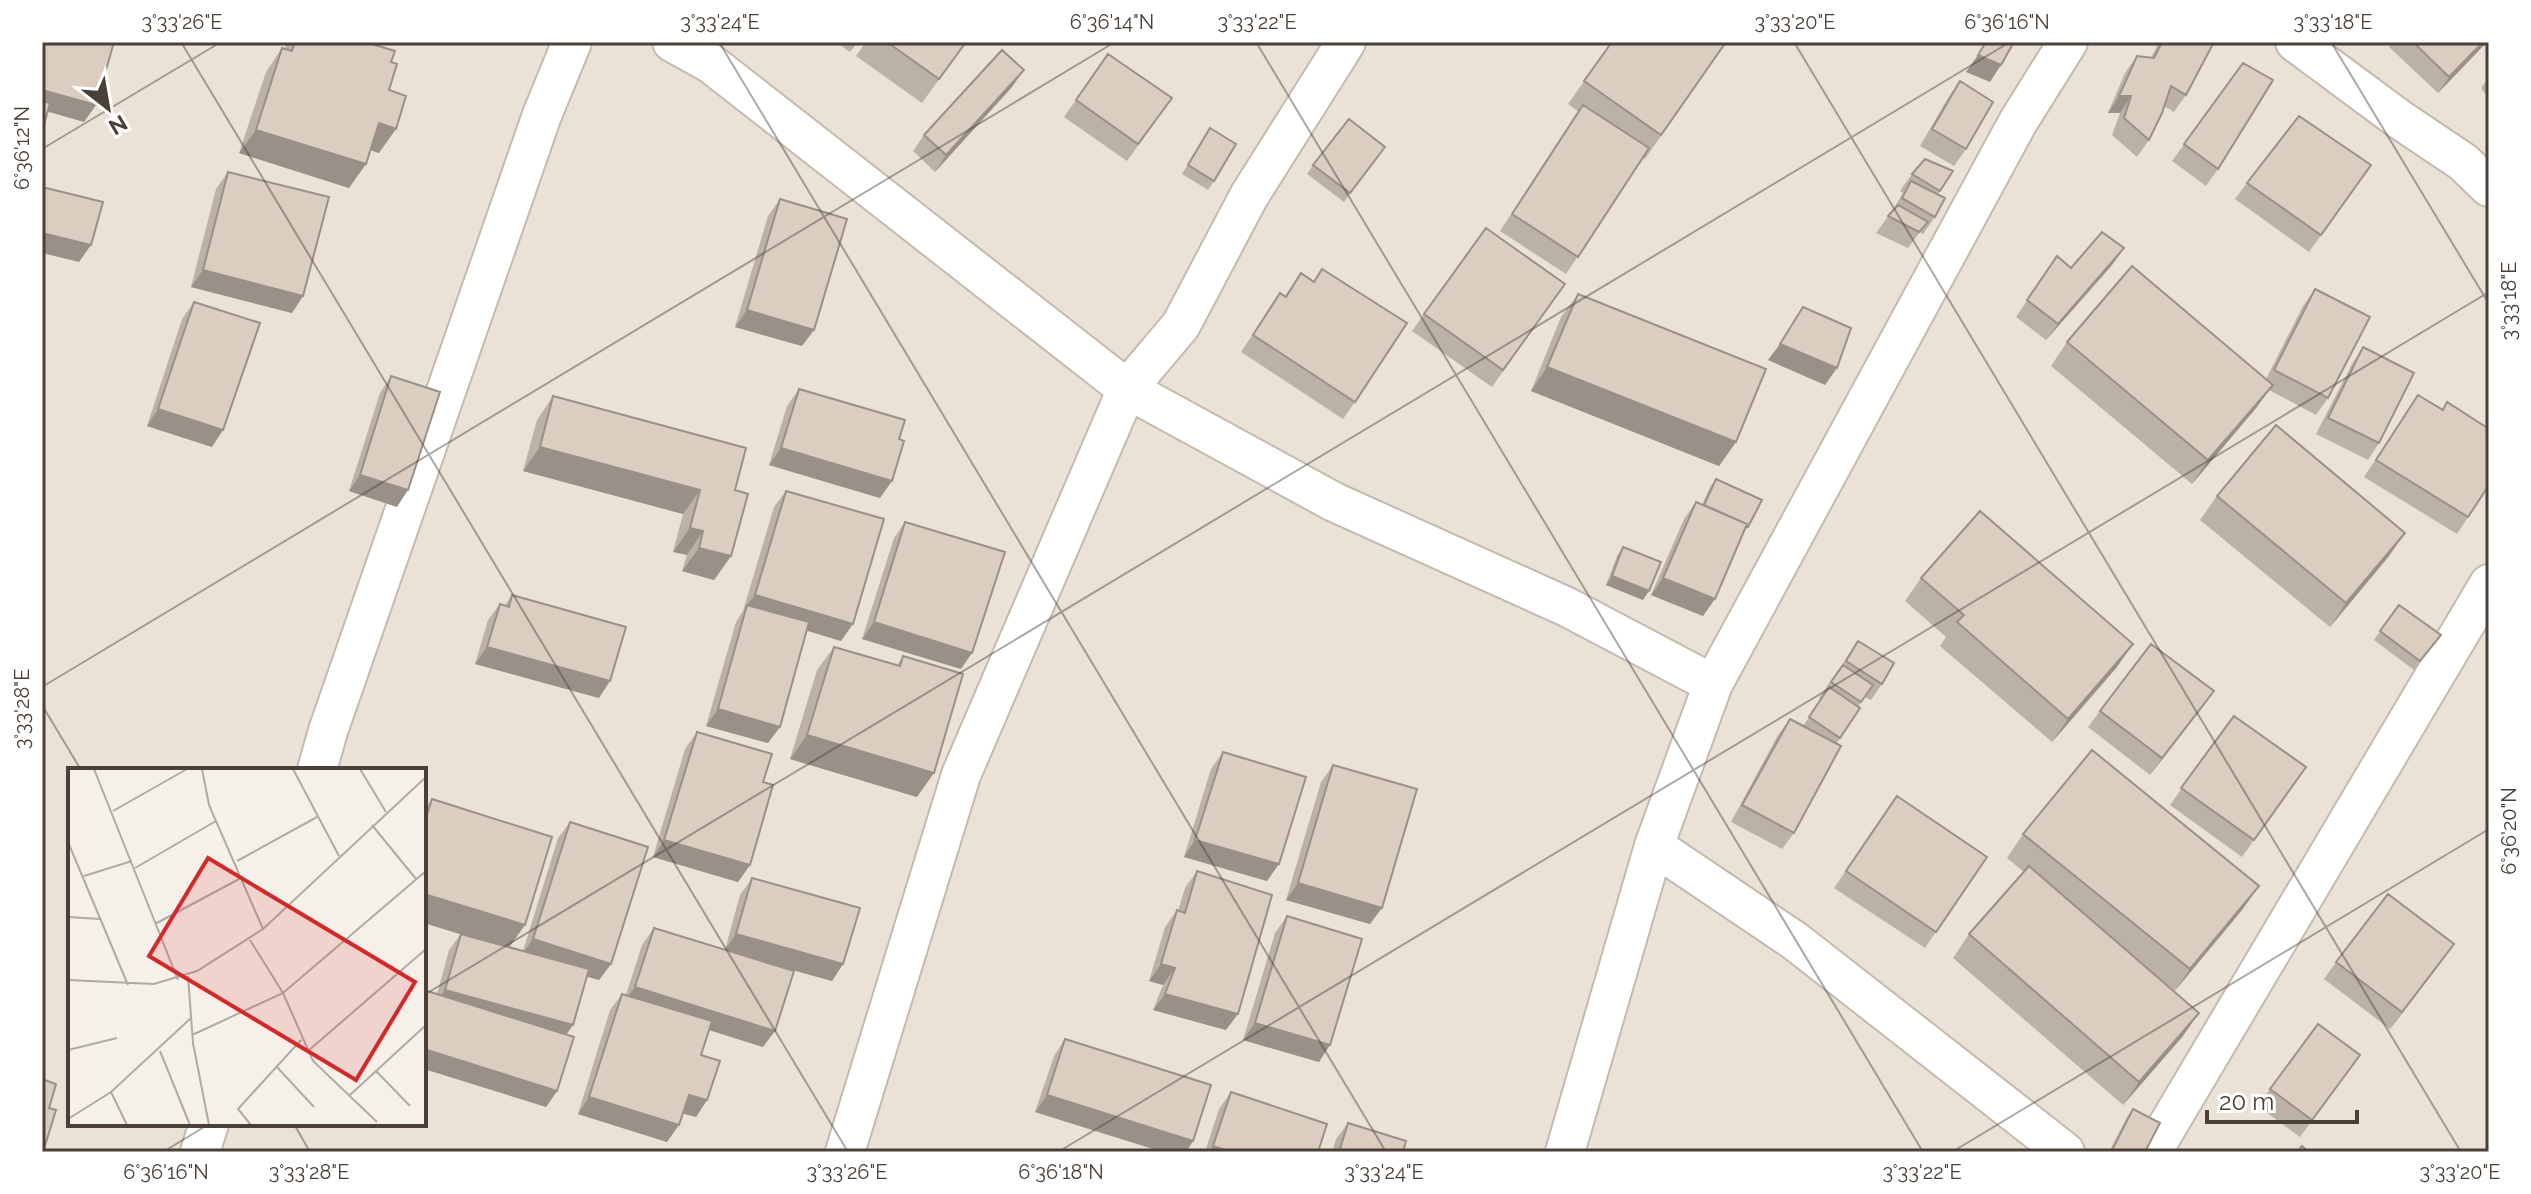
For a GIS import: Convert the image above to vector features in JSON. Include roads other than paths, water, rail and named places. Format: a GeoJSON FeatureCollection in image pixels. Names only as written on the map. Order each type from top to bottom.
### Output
{"type":"FeatureCollection","features":[{"type":"Feature","properties":{"kind":"street"},"geometry":{"type":"LineString","coordinates":[[318,768],[542,115],[572,42]]}},
{"type":"Feature","properties":{"kind":"street"},"geometry":{"type":"LineString","coordinates":[[672,42],[713,52],[1127,389],[1334,502],[1567,607],[1713,684]]}},
{"type":"Feature","properties":{"kind":"street"},"geometry":{"type":"LineString","coordinates":[[845,1152],[961,775],[1127,389],[1181,325],[1249,196],[1346,42]]}},
{"type":"Feature","properties":{"kind":"street"},"geometry":{"type":"LineString","coordinates":[[1565,1152],[1654,846],[1713,684],[2018,122],[2068,42]]}},
{"type":"Feature","properties":{"kind":"street"},"geometry":{"type":"LineString","coordinates":[[2295,42],[2463,162],[2489,187]]}},
{"type":"Feature","properties":{"kind":"street"},"geometry":{"type":"LineString","coordinates":[[2152,1152],[2489,584]]}},
{"type":"Feature","properties":{"kind":"street"},"geometry":{"type":"LineString","coordinates":[[1654,846],[1795,941],[2065,1152]]}},
{"type":"Feature","properties":{"kind":"street"},"geometry":{"type":"LineString","coordinates":[[200,1152],[208,1126]]}}]}
